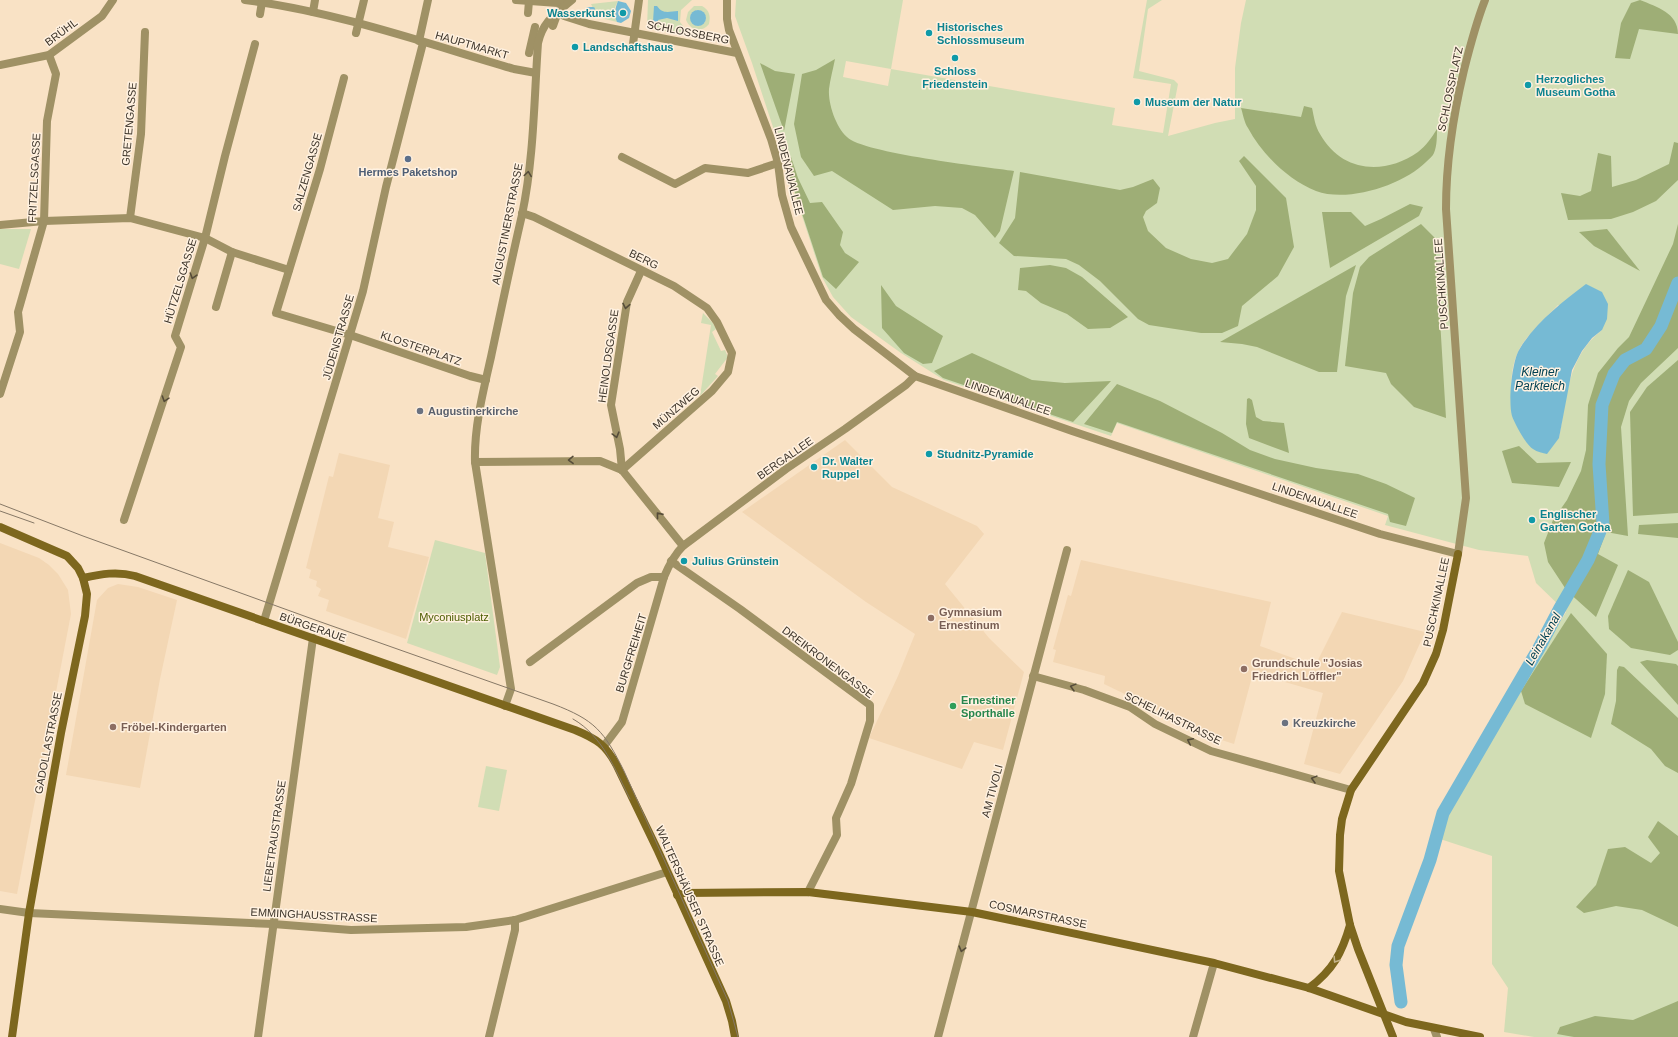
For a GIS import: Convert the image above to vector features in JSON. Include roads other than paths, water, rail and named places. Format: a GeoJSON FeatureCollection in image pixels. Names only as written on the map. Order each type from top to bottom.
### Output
{"type":"FeatureCollection","features":[{"type":"Feature","properties":{"kind":"street","name":"BRÜHL"},"geometry":{"type":"LineString","coordinates":[[0,65],[49,55],[102,16],[113,0]]}},
{"type":"Feature","properties":{"kind":"street","name":"HAUPTMARKT"},"geometry":{"type":"LineString","coordinates":[[245,0],[262,2],[358,22],[421,42],[515,66],[536,73]]}},
{"type":"Feature","properties":{"kind":"street"},"geometry":{"type":"LineString","coordinates":[[313,12],[315,0]]}},
{"type":"Feature","properties":{"kind":"street"},"geometry":{"type":"LineString","coordinates":[[356,33],[364,0]]}},
{"type":"Feature","properties":{"kind":"street","name":"HAUPTMARKT"},"geometry":{"type":"LineString","coordinates":[[420,55],[428,0]]}},
{"type":"Feature","properties":{"kind":"street"},"geometry":{"type":"LineString","coordinates":[[516,0],[561,8],[553,26]]}},
{"type":"Feature","properties":{"kind":"street","name":"AUGUSTINERSTRASSE"},"geometry":{"type":"LineString","coordinates":[[475,462],[476,429],[521,216],[533,134],[536,73],[532,41],[541,31],[546,21],[572,0]]}},
{"type":"Feature","properties":{"kind":"street","name":"SCHLOSSBERG"},"geometry":{"type":"LineString","coordinates":[[633,44],[639,0]]}},
{"type":"Feature","properties":{"kind":"street","name":"LINDENAUALLEE"},"geometry":{"type":"LineString","coordinates":[[727,0],[727,19],[729,30],[767,126],[778,163],[782,195],[791,227],[826,300],[854,329],[915,376],[1072,431],[1380,534],[1458,554]]}},
{"type":"Feature","properties":{"kind":"street","name":"SCHLOSSPLATZ"},"geometry":{"type":"LineString","coordinates":[[1446,184],[1447,164],[1458,96],[1474,31],[1485,0]]}},
{"type":"Feature","properties":{"kind":"street"},"geometry":{"type":"LineString","coordinates":[[260,14],[262,2]]}},
{"type":"Feature","properties":{"kind":"street"},"geometry":{"type":"LineString","coordinates":[[528,13],[529,2]]}},
{"type":"Feature","properties":{"kind":"street","name":"SCHLOSSBERG"},"geometry":{"type":"LineString","coordinates":[[561,8],[589,24],[737,53]]}},
{"type":"Feature","properties":{"kind":"street"},"geometry":{"type":"LineString","coordinates":[[529,53],[535,27]]}},
{"type":"Feature","properties":{"kind":"street","name":"GRETENGASSE"},"geometry":{"type":"LineString","coordinates":[[130,218],[141,134],[145,32]]}},
{"type":"Feature","properties":{"kind":"street","name":"HÜTZELSGASSE"},"geometry":{"type":"LineString","coordinates":[[124,520],[133,497],[181,347],[175,336],[205,238],[255,44]]}},
{"type":"Feature","properties":{"kind":"street","name":"FRITZELSGASSE"},"geometry":{"type":"LineString","coordinates":[[0,394],[20,332],[18,312],[44,221],[47,121],[56,74],[49,55]]}},
{"type":"Feature","properties":{"kind":"street","name":"JÜDENSTRASSE"},"geometry":{"type":"LineString","coordinates":[[264,621],[363,291],[386,187],[420,55]]}},
{"type":"Feature","properties":{"kind":"street","name":"SALZENGASSE"},"geometry":{"type":"LineString","coordinates":[[344,78],[290,270],[276,314],[350,335]]}},
{"type":"Feature","properties":{"kind":"street"},"geometry":{"type":"LineString","coordinates":[[622,157],[674,184],[704,168],[748,174],[778,163]]}},
{"type":"Feature","properties":{"kind":"street","name":"PUSCHKINALLEE"},"geometry":{"type":"LineString","coordinates":[[1393,1037],[1386,1016],[1358,949],[1350,924],[1339,871],[1339,850],[1342,819],[1351,790],[1423,683],[1434,660],[1443,630],[1458,554],[1466,498],[1446,208],[1446,184]]}},
{"type":"Feature","properties":{"kind":"street","name":"BERG"},"geometry":{"type":"LineString","coordinates":[[521,216],[534,217],[674,286],[707,308],[717,322],[732,353]]}},
{"type":"Feature","properties":{"kind":"street"},"geometry":{"type":"LineString","coordinates":[[0,225],[44,221],[130,218],[205,238],[232,252],[290,270]]}},
{"type":"Feature","properties":{"kind":"street"},"geometry":{"type":"LineString","coordinates":[[216,307],[232,252]]}},
{"type":"Feature","properties":{"kind":"street","name":"HEINOLDSGASSE"},"geometry":{"type":"LineString","coordinates":[[622,470],[620,449],[611,405],[627,302],[641,271]]}},
{"type":"Feature","properties":{"kind":"street","name":"KLOSTERPLATZ"},"geometry":{"type":"LineString","coordinates":[[350,335],[470,376],[486,380]]}},
{"type":"Feature","properties":{"kind":"street","name":"MÜNZWEG"},"geometry":{"type":"LineString","coordinates":[[622,470],[712,391],[728,372],[732,353]]}},
{"type":"Feature","properties":{"kind":"street","name":"BERGALLEE"},"geometry":{"type":"LineString","coordinates":[[671,561],[683,546],[786,469],[906,385],[915,376]]}},
{"type":"Feature","properties":{"kind":"street"},"geometry":{"type":"LineString","coordinates":[[505,706],[511,689],[475,462],[600,460],[622,470],[683,546]]}},
{"type":"Feature","properties":{"kind":"street"},"geometry":{"type":"LineString","coordinates":[[0,527],[67,556],[78,568],[83,578]]}},
{"type":"Feature","properties":{"kind":"street","name":"AM TIVOLI"},"geometry":{"type":"LineString","coordinates":[[938,1037],[1067,550]]}},
{"type":"Feature","properties":{"kind":"street","name":"BURGFREIHEIT"},"geometry":{"type":"LineString","coordinates":[[604,746],[622,722],[664,577],[671,561]]}},
{"type":"Feature","properties":{"kind":"street","name":"DREIKRONENGASSE"},"geometry":{"type":"LineString","coordinates":[[671,561],[740,609],[870,705],[870,721],[851,784],[836,818],[837,835],[808,892]]}},
{"type":"Feature","properties":{"kind":"street","name":"BÜRGERAUE"},"geometry":{"type":"LineString","coordinates":[[83,578],[108,573],[126,574],[264,621],[587,735],[604,746],[617,766]]}},
{"type":"Feature","properties":{"kind":"street"},"geometry":{"type":"LineString","coordinates":[[530,662],[637,584],[651,577],[664,577]]}},
{"type":"Feature","properties":{"kind":"street","name":"GADOLLASTRASSE"},"geometry":{"type":"LineString","coordinates":[[12,1037],[29,913],[61,733],[85,616],[87,594],[83,578]]}},
{"type":"Feature","properties":{"kind":"street","name":"LIEBETRAUSTRASSE"},"geometry":{"type":"LineString","coordinates":[[258,1037],[312,638]]}},
{"type":"Feature","properties":{"kind":"street","name":"SCHELIHASTRASSE"},"geometry":{"type":"LineString","coordinates":[[1033,676],[1084,690],[1130,707],[1155,724],[1211,751],[1351,790]]}},
{"type":"Feature","properties":{"kind":"street","name":"WALTERSHÄUSER STRASSE"},"geometry":{"type":"LineString","coordinates":[[617,766],[726,1001],[735,1037]]}},
{"type":"Feature","properties":{"kind":"street","name":"EMMINGHAUSSTRASSE"},"geometry":{"type":"LineString","coordinates":[[0,909],[29,913],[273,924],[351,930],[466,927],[515,920],[667,872]]}},
{"type":"Feature","properties":{"kind":"street","name":"COSMARSTRASSE"},"geometry":{"type":"LineString","coordinates":[[677,895],[684,893],[808,892],[972,912],[1214,963],[1309,988],[1386,1016],[1434,1029],[1480,1037]]}},
{"type":"Feature","properties":{"kind":"street"},"geometry":{"type":"LineString","coordinates":[[489,1037],[515,930],[515,920]]}},
{"type":"Feature","properties":{"kind":"street"},"geometry":{"type":"LineString","coordinates":[[1309,988],[1328,972],[1335,962],[1341,952],[1350,924]]}},
{"type":"Feature","properties":{"kind":"street"},"geometry":{"type":"LineString","coordinates":[[1193,1037],[1214,963]]}},
{"type":"Feature","properties":{"kind":"street"},"geometry":{"type":"LineString","coordinates":[[1434,1029],[1437,1037]]}},
{"type":"Feature","properties":{"kind":"water","name":"Wasserkunst"},"geometry":{"type":"Polygon","coordinates":[[[618,1],[626,3],[631,11],[629,18],[621,23],[617,22],[615,17],[618,1]]]}},
{"type":"Feature","properties":{"kind":"water"},"geometry":{"type":"Polygon","coordinates":[[[654,6],[657,6],[664,12],[678,11],[678,21],[667,18],[658,20],[658,22],[653,22],[654,6]]]}},
{"type":"Feature","properties":{"kind":"water"},"geometry":{"type":"Polygon","coordinates":[[[698,10],[704,12],[706,18],[704,24],[698,26],[692,24],[690,18],[692,12],[698,10]]]}},
{"type":"Feature","properties":{"kind":"water","name":"Kleiner Parkteich"},"geometry":{"type":"Polygon","coordinates":[[[1586,284],[1602,292],[1608,304],[1607,319],[1602,330],[1592,338],[1582,351],[1572,370],[1559,438],[1547,454],[1542,453],[1530,447],[1518,429],[1512,416],[1510,401],[1514,363],[1525,340],[1540,322],[1586,284]]]}},
{"type":"Feature","properties":{"kind":"waterway"},"geometry":{"type":"LineString","coordinates":[[588,9],[593,9]]}},
{"type":"Feature","properties":{"kind":"waterway","name":"Leinakanal"},"geometry":{"type":"LineString","coordinates":[[1401,1002],[1396,965],[1398,946],[1430,860],[1443,813],[1539,648],[1588,560],[1603,524],[1599,464],[1602,405],[1614,374],[1625,360],[1646,349],[1661,326],[1678,283]]}},
{"type":"Feature","properties":{"kind":"tram line"},"geometry":{"type":"LineString","coordinates":[[0,504],[83,536],[318,621],[553,704],[589,722],[604,736],[624,771],[728,1001],[738,1037]]}},
{"type":"Feature","properties":{"kind":"tram line"},"geometry":{"type":"LineString","coordinates":[[0,511],[34,523]]}},
{"type":"Feature","properties":{"kind":"tram line"},"geometry":{"type":"LineString","coordinates":[[573,719],[583,726],[600,744],[607,754],[630,799]]}},
{"type":"Feature","properties":{"kind":"place","name":"Wasserkunst"},"geometry":{"type":"Point","coordinates":[623,13]}},
{"type":"Feature","properties":{"kind":"place","name":"Historisches Schlossmuseum"},"geometry":{"type":"Point","coordinates":[929,33]}},
{"type":"Feature","properties":{"kind":"place","name":"Landschaftshaus"},"geometry":{"type":"Point","coordinates":[575,47]}},
{"type":"Feature","properties":{"kind":"place","name":"Schloss Friedenstein"},"geometry":{"type":"Point","coordinates":[955,58]}},
{"type":"Feature","properties":{"kind":"place","name":"Herzogliches Museum Gotha"},"geometry":{"type":"Point","coordinates":[1528,85]}},
{"type":"Feature","properties":{"kind":"place","name":"Museum der Natur"},"geometry":{"type":"Point","coordinates":[1137,102]}},
{"type":"Feature","properties":{"kind":"place","name":"Hermes Paketshop"},"geometry":{"type":"Point","coordinates":[408,159]}},
{"type":"Feature","properties":{"kind":"place","name":"Augustinerkirche"},"geometry":{"type":"Point","coordinates":[420,411]}},
{"type":"Feature","properties":{"kind":"place","name":"Studnitz-Pyramide"},"geometry":{"type":"Point","coordinates":[929,454]}},
{"type":"Feature","properties":{"kind":"place","name":"Dr. Walter Ruppel"},"geometry":{"type":"Point","coordinates":[814,467]}},
{"type":"Feature","properties":{"kind":"place","name":"Englischer Garten Gotha"},"geometry":{"type":"Point","coordinates":[1532,520]}},
{"type":"Feature","properties":{"kind":"place","name":"Julius Grünstein"},"geometry":{"type":"Point","coordinates":[684,561]}},
{"type":"Feature","properties":{"kind":"place","name":"Gymnasium Ernestinum"},"geometry":{"type":"Point","coordinates":[931,618]}},
{"type":"Feature","properties":{"kind":"place","name":"Grundschule \"Josias Friedrich Löffler\""},"geometry":{"type":"Point","coordinates":[1244,669]}},
{"type":"Feature","properties":{"kind":"place","name":"Ernestiner Sporthalle"},"geometry":{"type":"Point","coordinates":[953,706]}},
{"type":"Feature","properties":{"kind":"place","name":"Kreuzkirche"},"geometry":{"type":"Point","coordinates":[1285,723]}},
{"type":"Feature","properties":{"kind":"place","name":"Fröbel-Kindergarten"},"geometry":{"type":"Point","coordinates":[113,727]}},
{"type":"Feature","properties":{"kind":"park label","name":"Myconiusplatz"},"geometry":{"type":"Point","coordinates":[454,617]}}]}
